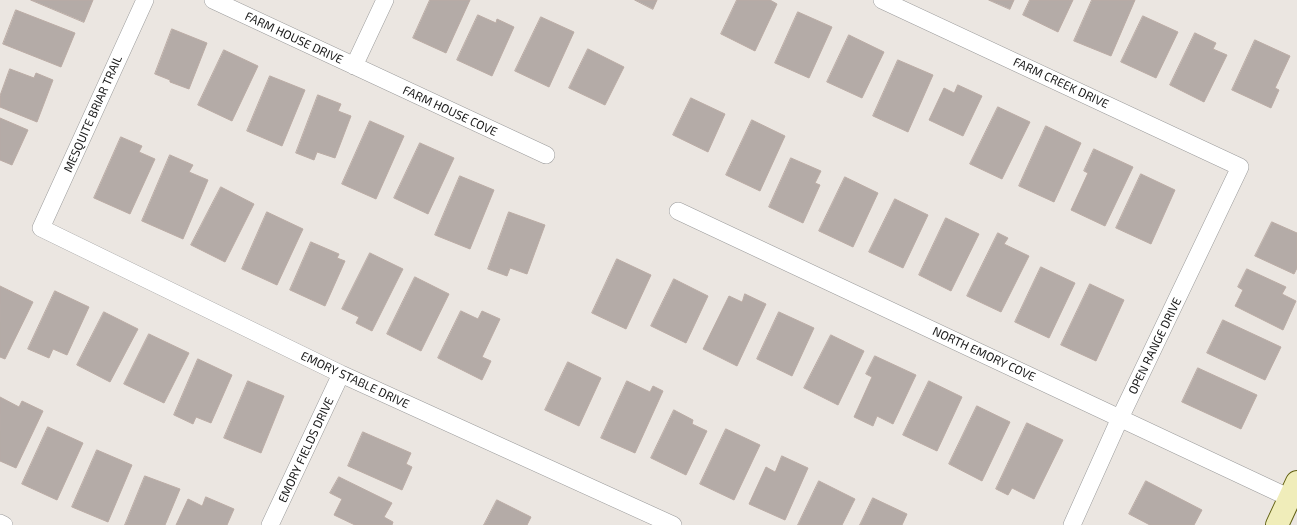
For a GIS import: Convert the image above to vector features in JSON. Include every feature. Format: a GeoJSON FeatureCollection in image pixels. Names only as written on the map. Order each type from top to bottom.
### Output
{"type":"FeatureCollection","features":[{"type":"Feature","properties":{"kind":"street","name":"MESQUITE BRIAR TRAIL"},"geometry":{"type":"LineString","coordinates":[[41,228],[144,0]]}},
{"type":"Feature","properties":{"kind":"street","name":"FARM HOUSE DRIVE"},"geometry":{"type":"LineString","coordinates":[[213,0],[354,66]]}},
{"type":"Feature","properties":{"kind":"street"},"geometry":{"type":"LineString","coordinates":[[354,66],[385,0]]}},
{"type":"Feature","properties":{"kind":"street","name":"FARM CREEK DRIVE"},"geometry":{"type":"LineString","coordinates":[[882,0],[1240,167]]}},
{"type":"Feature","properties":{"kind":"street","name":"FARM HOUSE COVE"},"geometry":{"type":"LineString","coordinates":[[354,66],[546,156]]}},
{"type":"Feature","properties":{"kind":"street","name":"OPEN RANGE DRIVE"},"geometry":{"type":"LineString","coordinates":[[1072,525],[1120,418],[1240,167]]}},
{"type":"Feature","properties":{"kind":"street","name":"NORTH EMORY COVE"},"geometry":{"type":"LineString","coordinates":[[678,211],[1120,418],[1293,490]]}},
{"type":"Feature","properties":{"kind":"street","name":"EMORY STABLE DRIVE"},"geometry":{"type":"LineString","coordinates":[[41,228],[341,374],[673,525]]}},
{"type":"Feature","properties":{"kind":"street","name":"EMORY FIELDS DRIVE"},"geometry":{"type":"LineString","coordinates":[[270,525],[341,374]]}},
{"type":"Feature","properties":{"kind":"street"},"geometry":{"type":"LineString","coordinates":[[1277,525],[1293,490]]}},
{"type":"Feature","properties":{"kind":"street"},"geometry":{"type":"LineString","coordinates":[[0,523],[4,525]]}},
{"type":"Feature","properties":{"kind":"building"},"geometry":{"type":"Polygon","coordinates":[[[31,0],[93,0],[84,22],[31,0]]]}},
{"type":"Feature","properties":{"kind":"building"},"geometry":{"type":"Polygon","coordinates":[[[430,0],[470,0],[446,53],[413,38],[430,0]]]}},
{"type":"Feature","properties":{"kind":"building"},"geometry":{"type":"Polygon","coordinates":[[[635,0],[657,0],[653,9],[635,0]]]}},
{"type":"Feature","properties":{"kind":"building"},"geometry":{"type":"Polygon","coordinates":[[[737,0],[770,0],[777,4],[755,51],[721,34],[737,0]]]}},
{"type":"Feature","properties":{"kind":"building"},"geometry":{"type":"Polygon","coordinates":[[[989,0],[1014,0],[1010,9],[989,0]]]}},
{"type":"Feature","properties":{"kind":"building"},"geometry":{"type":"Polygon","coordinates":[[[1030,0],[1073,0],[1058,32],[1023,15],[1030,0]]]}},
{"type":"Feature","properties":{"kind":"building"},"geometry":{"type":"Polygon","coordinates":[[[1092,0],[1135,0],[1111,56],[1074,41],[1092,0]]]}},
{"type":"Feature","properties":{"kind":"building"},"geometry":{"type":"Polygon","coordinates":[[[16,10],[75,33],[61,67],[3,44],[16,10]]]}},
{"type":"Feature","properties":{"kind":"building"},"geometry":{"type":"Polygon","coordinates":[[[798,12],[832,27],[809,78],[775,63],[798,12]]]}},
{"type":"Feature","properties":{"kind":"building"},"geometry":{"type":"Polygon","coordinates":[[[478,15],[496,23],[497,19],[514,27],[492,76],[457,60],[478,15]]]}},
{"type":"Feature","properties":{"kind":"building"},"geometry":{"type":"Polygon","coordinates":[[[1143,16],[1178,32],[1156,78],[1121,62],[1143,16]]]}},
{"type":"Feature","properties":{"kind":"building"},"geometry":{"type":"Polygon","coordinates":[[[541,17],[574,32],[549,87],[515,71],[541,17]]]}},
{"type":"Feature","properties":{"kind":"building"},"geometry":{"type":"Polygon","coordinates":[[[172,29],[207,43],[189,89],[170,82],[170,80],[155,74],[172,29]]]}},
{"type":"Feature","properties":{"kind":"building"},"geometry":{"type":"Polygon","coordinates":[[[1195,33],[1216,43],[1213,49],[1227,55],[1204,102],[1170,85],[1195,33]]]}},
{"type":"Feature","properties":{"kind":"building"},"geometry":{"type":"Polygon","coordinates":[[[849,35],[884,52],[862,98],[827,82],[849,35]]]}},
{"type":"Feature","properties":{"kind":"building"},"geometry":{"type":"Polygon","coordinates":[[[1255,40],[1290,56],[1275,88],[1279,90],[1271,108],[1232,90],[1255,40]]]}},
{"type":"Feature","properties":{"kind":"building"},"geometry":{"type":"Polygon","coordinates":[[[588,49],[624,67],[605,105],[569,88],[588,49]]]}},
{"type":"Feature","properties":{"kind":"building"},"geometry":{"type":"Polygon","coordinates":[[[224,50],[258,66],[232,121],[198,105],[224,50]]]}},
{"type":"Feature","properties":{"kind":"building"},"geometry":{"type":"Polygon","coordinates":[[[898,60],[933,75],[908,132],[873,116],[898,60]]]}},
{"type":"Feature","properties":{"kind":"building"},"geometry":{"type":"Polygon","coordinates":[[[10,69],[34,78],[36,73],[53,80],[37,122],[0,107],[0,96],[10,69]]]}},
{"type":"Feature","properties":{"kind":"building"},"geometry":{"type":"Polygon","coordinates":[[[270,76],[305,90],[282,146],[247,131],[270,76]]]}},
{"type":"Feature","properties":{"kind":"building"},"geometry":{"type":"Polygon","coordinates":[[[958,85],[982,96],[963,136],[929,120],[944,88],[954,93],[958,85]]]}},
{"type":"Feature","properties":{"kind":"building"},"geometry":{"type":"Polygon","coordinates":[[[318,95],[341,104],[338,111],[351,116],[335,158],[317,152],[314,160],[296,153],[318,95]]]}},
{"type":"Feature","properties":{"kind":"building"},"geometry":{"type":"Polygon","coordinates":[[[691,98],[725,114],[708,152],[673,135],[691,98]]]}},
{"type":"Feature","properties":{"kind":"building"},"geometry":{"type":"Polygon","coordinates":[[[998,107],[1030,122],[1002,179],[970,164],[998,107]]]}},
{"type":"Feature","properties":{"kind":"building"},"geometry":{"type":"Polygon","coordinates":[[[0,118],[28,130],[12,165],[0,160],[0,118]]]}},
{"type":"Feature","properties":{"kind":"building"},"geometry":{"type":"Polygon","coordinates":[[[752,120],[785,136],[760,191],[726,175],[752,120]]]}},
{"type":"Feature","properties":{"kind":"building"},"geometry":{"type":"Polygon","coordinates":[[[370,121],[404,136],[376,199],[342,184],[370,121]]]}},
{"type":"Feature","properties":{"kind":"building"},"geometry":{"type":"Polygon","coordinates":[[[1046,126],[1081,143],[1054,202],[1019,186],[1046,126]]]}},
{"type":"Feature","properties":{"kind":"building"},"geometry":{"type":"Polygon","coordinates":[[[121,137],[142,146],[139,152],[155,159],[130,214],[94,198],[121,137]]]}},
{"type":"Feature","properties":{"kind":"building"},"geometry":{"type":"Polygon","coordinates":[[[420,143],[454,158],[428,214],[394,198],[420,143]]]}},
{"type":"Feature","properties":{"kind":"building"},"geometry":{"type":"Polygon","coordinates":[[[1094,149],[1133,167],[1105,226],[1071,210],[1088,173],[1084,171],[1094,149]]]}},
{"type":"Feature","properties":{"kind":"building"},"geometry":{"type":"Polygon","coordinates":[[[170,155],[193,165],[189,172],[208,180],[183,239],[142,221],[170,155]]]}},
{"type":"Feature","properties":{"kind":"building"},"geometry":{"type":"Polygon","coordinates":[[[791,158],[821,171],[815,183],[820,185],[803,223],[769,207],[791,158]]]}},
{"type":"Feature","properties":{"kind":"building"},"geometry":{"type":"Polygon","coordinates":[[[1141,174],[1175,190],[1151,244],[1116,228],[1141,174]]]}},
{"type":"Feature","properties":{"kind":"building"},"geometry":{"type":"Polygon","coordinates":[[[460,176],[494,190],[470,249],[435,235],[460,176]]]}},
{"type":"Feature","properties":{"kind":"building"},"geometry":{"type":"Polygon","coordinates":[[[845,177],[878,193],[853,247],[819,231],[845,177]]]}},
{"type":"Feature","properties":{"kind":"building"},"geometry":{"type":"Polygon","coordinates":[[[221,187],[254,204],[225,262],[191,245],[221,187]]]}},
{"type":"Feature","properties":{"kind":"building"},"geometry":{"type":"Polygon","coordinates":[[[895,199],[928,215],[903,268],[869,252],[895,199]]]}},
{"type":"Feature","properties":{"kind":"building"},"geometry":{"type":"Polygon","coordinates":[[[267,212],[303,229],[277,285],[242,269],[267,212]]]}},
{"type":"Feature","properties":{"kind":"building"},"geometry":{"type":"Polygon","coordinates":[[[509,212],[545,225],[527,274],[510,268],[507,276],[488,269],[509,212]]]}},
{"type":"Feature","properties":{"kind":"building"},"geometry":{"type":"Polygon","coordinates":[[[946,218],[979,234],[951,291],[919,275],[946,218]]]}},
{"type":"Feature","properties":{"kind":"building"},"geometry":{"type":"Polygon","coordinates":[[[1272,222],[1297,233],[1297,268],[1294,274],[1255,256],[1272,222]]]}},
{"type":"Feature","properties":{"kind":"building"},"geometry":{"type":"Polygon","coordinates":[[[998,233],[1008,238],[1004,244],[1029,256],[1001,312],[967,296],[998,233]]]}},
{"type":"Feature","properties":{"kind":"building"},"geometry":{"type":"Polygon","coordinates":[[[311,242],[339,254],[337,258],[345,261],[325,306],[290,290],[311,242]]]}},
{"type":"Feature","properties":{"kind":"building"},"geometry":{"type":"Polygon","coordinates":[[[370,253],[403,269],[372,331],[356,323],[359,317],[342,309],[370,253]]]}},
{"type":"Feature","properties":{"kind":"building"},"geometry":{"type":"Polygon","coordinates":[[[617,259],[651,275],[626,329],[592,313],[617,259]]]}},
{"type":"Feature","properties":{"kind":"building"},"geometry":{"type":"Polygon","coordinates":[[[1041,267],[1075,283],[1049,338],[1015,322],[1041,267]]]}},
{"type":"Feature","properties":{"kind":"building"},"geometry":{"type":"Polygon","coordinates":[[[1247,269],[1286,287],[1282,294],[1296,301],[1283,330],[1235,306],[1243,290],[1238,287],[1247,269]]]}},
{"type":"Feature","properties":{"kind":"building"},"geometry":{"type":"Polygon","coordinates":[[[415,277],[449,294],[421,351],[387,334],[415,277]]]}},
{"type":"Feature","properties":{"kind":"building"},"geometry":{"type":"Polygon","coordinates":[[[674,279],[708,296],[686,343],[651,326],[674,279]]]}},
{"type":"Feature","properties":{"kind":"building"},"geometry":{"type":"Polygon","coordinates":[[[1090,284],[1124,300],[1096,361],[1061,345],[1090,284]]]}},
{"type":"Feature","properties":{"kind":"building"},"geometry":{"type":"Polygon","coordinates":[[[0,286],[33,302],[5,359],[0,357],[0,286]]]}},
{"type":"Feature","properties":{"kind":"building"},"geometry":{"type":"Polygon","coordinates":[[[55,291],[89,307],[67,355],[53,349],[49,358],[28,349],[55,291]]]}},
{"type":"Feature","properties":{"kind":"building"},"geometry":{"type":"Polygon","coordinates":[[[745,294],[766,304],[737,366],[703,349],[729,296],[742,302],[745,294]]]}},
{"type":"Feature","properties":{"kind":"building"},"geometry":{"type":"Polygon","coordinates":[[[461,311],[478,319],[482,311],[500,319],[482,357],[491,361],[482,380],[438,358],[461,311]]]}},
{"type":"Feature","properties":{"kind":"building"},"geometry":{"type":"Polygon","coordinates":[[[104,312],[138,329],[110,382],[77,365],[104,312]]]}},
{"type":"Feature","properties":{"kind":"building"},"geometry":{"type":"Polygon","coordinates":[[[779,312],[814,328],[792,376],[757,359],[779,312]]]}},
{"type":"Feature","properties":{"kind":"building"},"geometry":{"type":"Polygon","coordinates":[[[1223,320],[1281,347],[1265,380],[1207,353],[1223,320]]]}},
{"type":"Feature","properties":{"kind":"building"},"geometry":{"type":"Polygon","coordinates":[[[149,334],[189,353],[164,403],[124,384],[149,334]]]}},
{"type":"Feature","properties":{"kind":"building"},"geometry":{"type":"Polygon","coordinates":[[[831,335],[864,351],[838,405],[804,388],[831,335]]]}},
{"type":"Feature","properties":{"kind":"building"},"geometry":{"type":"Polygon","coordinates":[[[875,356],[916,375],[893,424],[877,416],[873,426],[854,417],[872,377],[866,374],[875,356]]]}},
{"type":"Feature","properties":{"kind":"building"},"geometry":{"type":"Polygon","coordinates":[[[198,359],[232,375],[211,423],[196,417],[193,424],[174,415],[198,359]]]}},
{"type":"Feature","properties":{"kind":"building"},"geometry":{"type":"Polygon","coordinates":[[[568,362],[601,378],[579,426],[545,410],[568,362]]]}},
{"type":"Feature","properties":{"kind":"building"},"geometry":{"type":"Polygon","coordinates":[[[1198,368],[1257,395],[1241,429],[1182,402],[1198,368]]]}},
{"type":"Feature","properties":{"kind":"building"},"geometry":{"type":"Polygon","coordinates":[[[248,381],[284,396],[261,453],[224,438],[248,381]]]}},
{"type":"Feature","properties":{"kind":"building"},"geometry":{"type":"Polygon","coordinates":[[[627,381],[650,392],[653,386],[663,391],[635,453],[601,438],[627,381]]]}},
{"type":"Feature","properties":{"kind":"building"},"geometry":{"type":"Polygon","coordinates":[[[929,381],[962,397],[937,451],[903,435],[929,381]]]}},
{"type":"Feature","properties":{"kind":"building"},"geometry":{"type":"Polygon","coordinates":[[[0,397],[19,407],[22,401],[43,411],[16,468],[0,461],[0,397]]]}},
{"type":"Feature","properties":{"kind":"building"},"geometry":{"type":"Polygon","coordinates":[[[977,406],[1010,422],[982,481],[949,464],[977,406]]]}},
{"type":"Feature","properties":{"kind":"building"},"geometry":{"type":"Polygon","coordinates":[[[674,410],[693,420],[692,424],[707,431],[686,475],[651,458],[674,410]]]}},
{"type":"Feature","properties":{"kind":"building"},"geometry":{"type":"Polygon","coordinates":[[[1027,423],[1063,440],[1034,499],[1012,488],[1008,495],[996,489],[1027,423]]]}},
{"type":"Feature","properties":{"kind":"building"},"geometry":{"type":"Polygon","coordinates":[[[48,427],[83,443],[57,500],[22,484],[48,427]]]}},
{"type":"Feature","properties":{"kind":"building"},"geometry":{"type":"Polygon","coordinates":[[[726,429],[760,445],[734,500],[700,484],[726,429]]]}},
{"type":"Feature","properties":{"kind":"building"},"geometry":{"type":"Polygon","coordinates":[[[363,432],[411,453],[406,464],[412,467],[402,490],[348,466],[363,432]]]}},
{"type":"Feature","properties":{"kind":"building"},"geometry":{"type":"Polygon","coordinates":[[[97,450],[132,465],[108,522],[72,507],[97,450]]]}},
{"type":"Feature","properties":{"kind":"building"},"geometry":{"type":"Polygon","coordinates":[[[782,456],[808,468],[785,520],[749,504],[766,467],[775,472],[782,456]]]}},
{"type":"Feature","properties":{"kind":"building"},"geometry":{"type":"Polygon","coordinates":[[[145,476],[180,489],[165,525],[125,525],[145,476]]]}},
{"type":"Feature","properties":{"kind":"building"},"geometry":{"type":"Polygon","coordinates":[[[339,477],[392,503],[384,517],[393,522],[392,525],[355,525],[334,515],[342,499],[330,493],[339,477]]]}},
{"type":"Feature","properties":{"kind":"building"},"geometry":{"type":"Polygon","coordinates":[[[819,481],[855,499],[842,525],[798,525],[819,481]]]}},
{"type":"Feature","properties":{"kind":"building"},"geometry":{"type":"Polygon","coordinates":[[[1146,481],[1202,510],[1194,525],[1150,525],[1129,514],[1146,481]]]}},
{"type":"Feature","properties":{"kind":"building"},"geometry":{"type":"Polygon","coordinates":[[[206,497],[234,509],[227,525],[176,525],[188,499],[202,506],[206,497]]]}},
{"type":"Feature","properties":{"kind":"building"},"geometry":{"type":"Polygon","coordinates":[[[873,498],[907,514],[902,525],[860,525],[873,498]]]}},
{"type":"Feature","properties":{"kind":"building"},"geometry":{"type":"Polygon","coordinates":[[[497,500],[531,517],[527,525],[484,525],[497,500]]]}}]}
